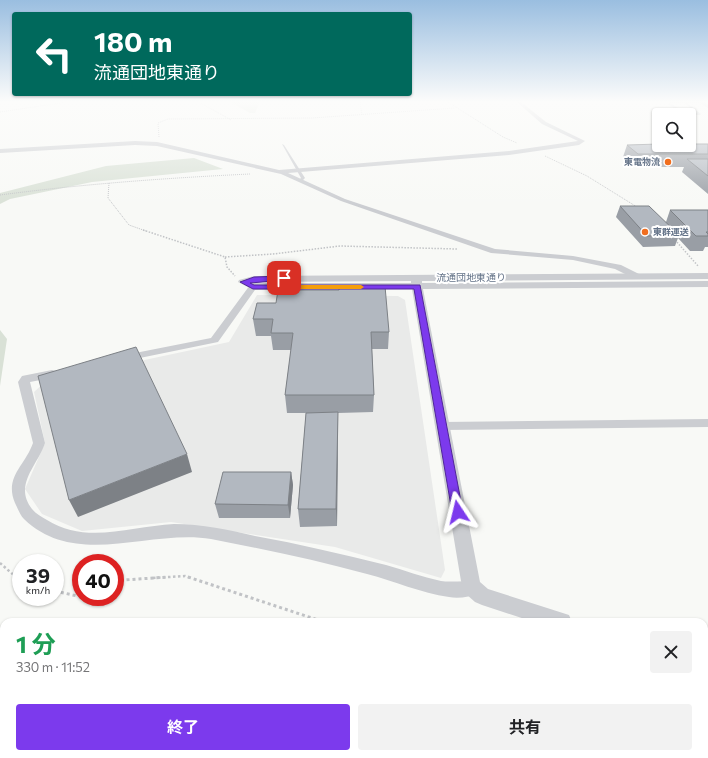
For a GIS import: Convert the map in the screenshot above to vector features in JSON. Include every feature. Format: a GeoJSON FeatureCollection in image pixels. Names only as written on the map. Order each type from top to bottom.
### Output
{"type":"FeatureCollection","features":[{"type":"Feature","properties":{"kind":"street"},"geometry":{"type":"LineString","coordinates":[[279,172],[532,150],[579,144],[582,141],[575,137]]}},
{"type":"Feature","properties":{"kind":"street"},"geometry":{"type":"LineString","coordinates":[[0,152],[135,143],[156,144],[279,172],[302,180],[343,200],[494,251],[573,258],[618,267],[636,276]]}},
{"type":"Feature","properties":{"kind":"street","name":"流通団地東通り"},"geometry":{"type":"LineString","coordinates":[[416,282],[636,276],[708,278]]}},
{"type":"Feature","properties":{"kind":"street","name":"流通団地東通り"},"geometry":{"type":"LineString","coordinates":[[248,285],[708,278]]}},
{"type":"Feature","properties":{"kind":"street"},"geometry":{"type":"LineString","coordinates":[[416,282],[443,426],[467,570],[474,588],[482,596],[493,601],[549,618]]}},
{"type":"Feature","properties":{"kind":"street"},"geometry":{"type":"LineString","coordinates":[[109,362],[214,340],[248,285]]}},
{"type":"Feature","properties":{"kind":"street"},"geometry":{"type":"LineString","coordinates":[[64,371],[26,379],[24,382],[39,443],[37,452],[17,483],[19,496],[28,515],[49,529],[69,537],[92,540],[112,539],[175,530],[197,532],[309,552],[382,570],[450,590],[474,588]]}},
{"type":"Feature","properties":{"kind":"street"},"geometry":{"type":"LineString","coordinates":[[443,426],[708,423]]}},
{"type":"Feature","properties":{"kind":"lane"},"geometry":{"type":"LineString","coordinates":[[282,145],[299,171],[303,178],[302,180]]}},
{"type":"Feature","properties":{"kind":"path"},"geometry":{"type":"LineString","coordinates":[[156,144],[158,137]]}},
{"type":"Feature","properties":{"kind":"path"},"geometry":{"type":"LineString","coordinates":[[504,137],[587,176],[638,208]]}},
{"type":"Feature","properties":{"kind":"path"},"geometry":{"type":"LineString","coordinates":[[0,196],[69,186],[161,178],[255,174]]}},
{"type":"Feature","properties":{"kind":"path"},"geometry":{"type":"LineString","coordinates":[[109,183],[108,198],[129,224],[225,257],[273,254],[340,246],[457,249]]}},
{"type":"Feature","properties":{"kind":"path"},"geometry":{"type":"LineString","coordinates":[[672,237],[708,278]]}},
{"type":"Feature","properties":{"kind":"path"},"geometry":{"type":"LineString","coordinates":[[225,257],[227,267],[248,285]]}},
{"type":"Feature","properties":{"kind":"path"},"geometry":{"type":"LineString","coordinates":[[0,562],[12,573]]}},
{"type":"Feature","properties":{"kind":"path"},"geometry":{"type":"LineString","coordinates":[[124,580],[186,576],[312,618]]}},
{"type":"Feature","properties":{"kind":"shaded area"},"geometry":{"type":"Polygon","coordinates":[[[194,158],[223,169],[92,182],[10,199],[0,204],[0,193],[106,166],[194,158]]]}},
{"type":"Feature","properties":{"kind":"shaded area"},"geometry":{"type":"Polygon","coordinates":[[[257,295],[398,296],[405,300],[445,570],[441,578],[335,547],[171,522],[82,531],[42,514],[25,489],[45,443],[34,392],[46,381],[229,342],[257,295]]]}},
{"type":"Feature","properties":{"kind":"shaded area"},"geometry":{"type":"Polygon","coordinates":[[[0,330],[7,339],[0,386],[0,330]]]}},
{"type":"Feature","properties":{"kind":"building"},"geometry":{"type":"Polygon","coordinates":[[[652,144],[652,152],[696,152],[696,144],[708,144],[708,154],[638,154],[627,145],[652,144]]]}},
{"type":"Feature","properties":{"kind":"building"},"geometry":{"type":"Polygon","coordinates":[[[687,159],[708,159],[708,176],[687,159]]]}},
{"type":"Feature","properties":{"kind":"building"},"geometry":{"type":"Polygon","coordinates":[[[620,206],[649,206],[679,235],[647,236],[620,206]]]}},
{"type":"Feature","properties":{"kind":"building"},"geometry":{"type":"Polygon","coordinates":[[[670,210],[708,210],[708,232],[706,232],[708,236],[696,236],[670,210]]]}},
{"type":"Feature","properties":{"kind":"building"},"geometry":{"type":"Polygon","coordinates":[[[339,286],[385,286],[389,332],[371,332],[374,395],[285,395],[293,333],[271,333],[273,319],[253,319],[257,303],[276,303],[278,290],[339,290],[339,286]]]}},
{"type":"Feature","properties":{"kind":"building"},"geometry":{"type":"Polygon","coordinates":[[[136,347],[187,454],[69,500],[38,376],[136,347]]]}},
{"type":"Feature","properties":{"kind":"building"},"geometry":{"type":"Polygon","coordinates":[[[338,412],[336,509],[298,509],[306,413],[338,412]]]}},
{"type":"Feature","properties":{"kind":"building"},"geometry":{"type":"Polygon","coordinates":[[[223,472],[291,472],[288,505],[215,504],[223,472]]]}},
{"type":"Feature","properties":{"kind":"slow traffic"},"geometry":{"type":"LineString","coordinates":[[272,287],[361,287]]}},
{"type":"Feature","properties":{"kind":"place","name":"東電物流"},"geometry":{"type":"Point","coordinates":[668,162]}},
{"type":"Feature","properties":{"kind":"place","name":"東群運送"},"geometry":{"type":"Point","coordinates":[645,232]}},
{"type":"Feature","properties":{"kind":"route"},"geometry":{"type":"LineString","coordinates":[[284,278],[254,279],[243,282],[253,287],[417,287],[458,512]]}}]}
